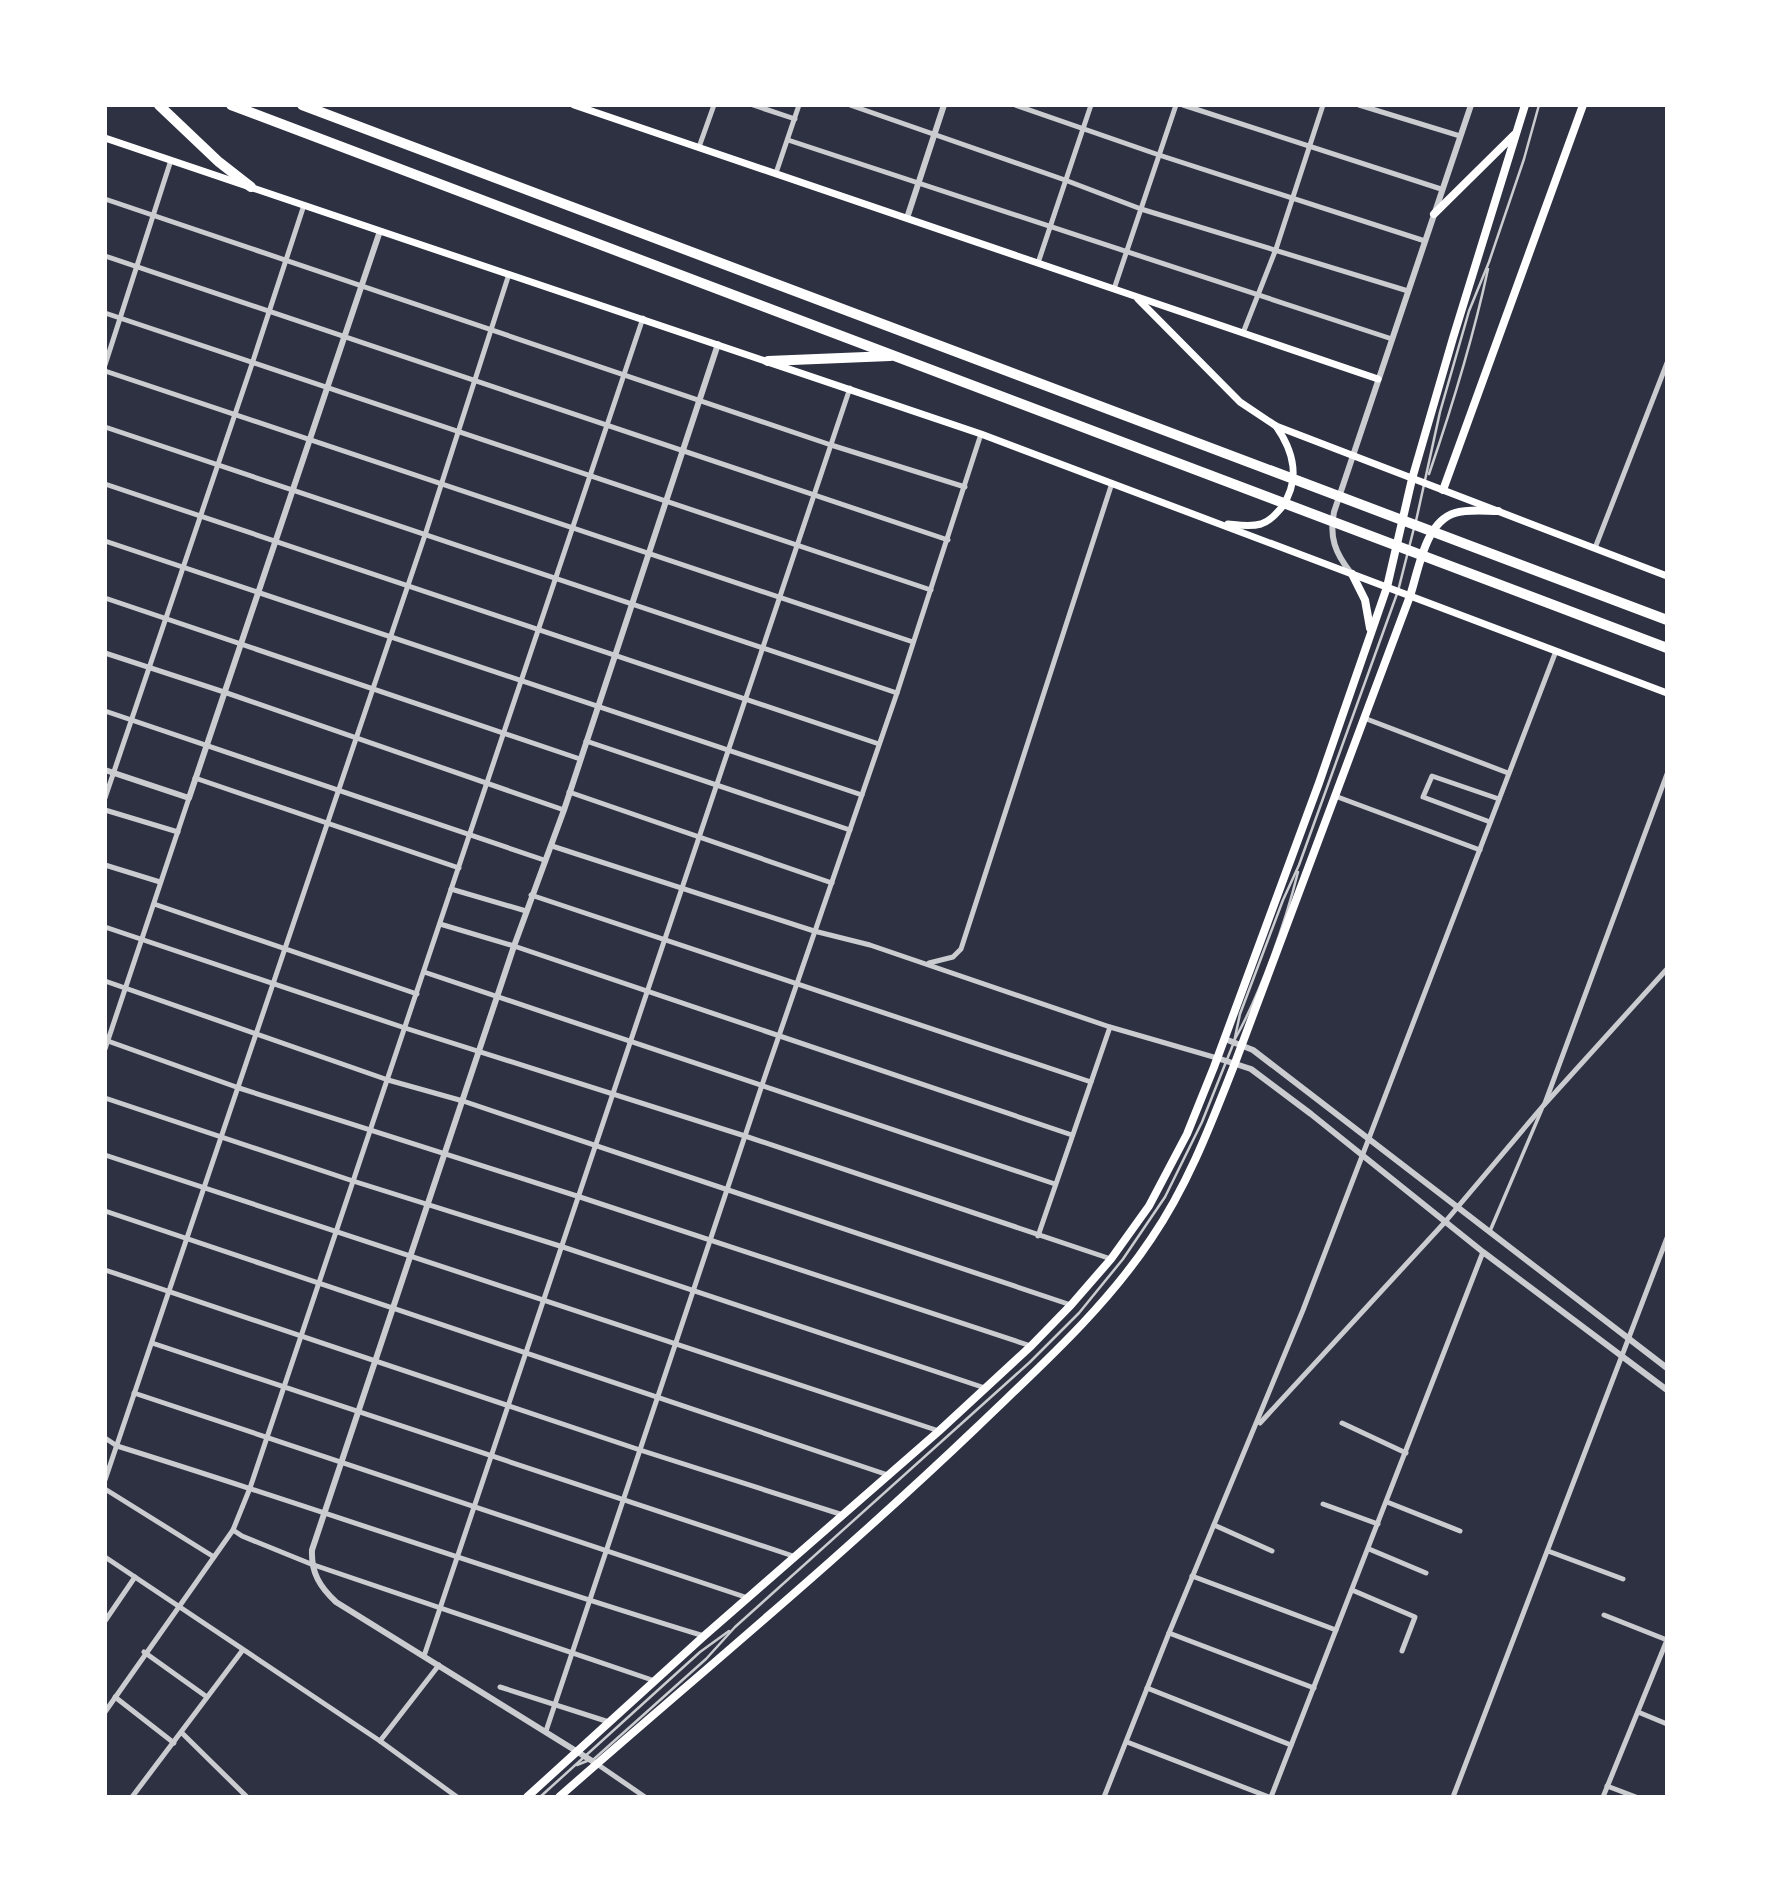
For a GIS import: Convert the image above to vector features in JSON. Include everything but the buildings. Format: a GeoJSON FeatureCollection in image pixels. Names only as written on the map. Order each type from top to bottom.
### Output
{"type":"FeatureCollection","features":[{"type":"Feature","properties":{"kind":"highway"},"geometry":{"type":"LineString","coordinates":[[159,105],[219,162],[251,187]]}},
{"type":"Feature","properties":{"kind":"highway"},"geometry":{"type":"LineString","coordinates":[[231,105],[1667,648]]}},
{"type":"Feature","properties":{"kind":"highway"},"geometry":{"type":"LineString","coordinates":[[302,105],[1667,620]]}},
{"type":"Feature","properties":{"kind":"highway"},"geometry":{"type":"LineString","coordinates":[[768,360],[876,355],[901,357]]}},
{"type":"Feature","properties":{"kind":"main road"},"geometry":{"type":"LineString","coordinates":[[574,105],[1378,380]]}},
{"type":"Feature","properties":{"kind":"main road"},"geometry":{"type":"LineString","coordinates":[[559,1797],[594,1762],[929,1472],[1091,1315],[1151,1240],[1175,1202],[1205,1140],[1226,1061],[1387,587],[1412,480],[1525,105]]}},
{"type":"Feature","properties":{"kind":"main road"},"geometry":{"type":"LineString","coordinates":[[1443,490],[1583,105]]}},
{"type":"Feature","properties":{"kind":"main road"},"geometry":{"type":"LineString","coordinates":[[1434,214],[1517,133]]}},
{"type":"Feature","properties":{"kind":"main road"},"geometry":{"type":"LineString","coordinates":[[105,138],[981,434],[1667,693]]}},
{"type":"Feature","properties":{"kind":"main road"},"geometry":{"type":"LineString","coordinates":[[1135,296],[1240,402],[1276,426],[1667,576]]}},
{"type":"Feature","properties":{"kind":"main road"},"geometry":{"type":"LineString","coordinates":[[1220,524],[1260,524],[1275,515],[1286,500],[1292,484],[1294,462],[1287,443],[1276,426]]}},
{"type":"Feature","properties":{"kind":"main road"},"geometry":{"type":"LineString","coordinates":[[527,1797],[581,1754],[609,1722],[704,1636],[939,1431],[1031,1346],[1111,1259],[1156,1194],[1226,1061],[1335,796],[1410,596],[1431,532],[1438,523],[1459,512],[1498,511]]}},
{"type":"Feature","properties":{"kind":"main road"},"geometry":{"type":"LineString","coordinates":[[1352,575],[1365,600],[1371,631]]}},
{"type":"Feature","properties":{"kind":"street"},"geometry":{"type":"LineString","coordinates":[[699,147],[713,105]]}},
{"type":"Feature","properties":{"kind":"street"},"geometry":{"type":"LineString","coordinates":[[753,105],[795,119]]}},
{"type":"Feature","properties":{"kind":"street"},"geometry":{"type":"LineString","coordinates":[[776,173],[799,105]]}},
{"type":"Feature","properties":{"kind":"street"},"geometry":{"type":"LineString","coordinates":[[850,105],[1141,209],[1408,291]]}},
{"type":"Feature","properties":{"kind":"street"},"geometry":{"type":"LineString","coordinates":[[907,218],[944,105]]}},
{"type":"Feature","properties":{"kind":"street"},"geometry":{"type":"LineString","coordinates":[[1015,105],[1159,155],[1425,241]]}},
{"type":"Feature","properties":{"kind":"street"},"geometry":{"type":"LineString","coordinates":[[1038,263],[1091,105]]}},
{"type":"Feature","properties":{"kind":"street"},"geometry":{"type":"LineString","coordinates":[[1114,289],[1176,105]]}},
{"type":"Feature","properties":{"kind":"street"},"geometry":{"type":"LineString","coordinates":[[1183,105],[1441,189]]}},
{"type":"Feature","properties":{"kind":"street"},"geometry":{"type":"LineString","coordinates":[[1244,333],[1256,295],[1276,249],[1323,105]]}},
{"type":"Feature","properties":{"kind":"street"},"geometry":{"type":"LineString","coordinates":[[1359,105],[1460,136]]}},
{"type":"Feature","properties":{"kind":"street"},"geometry":{"type":"LineString","coordinates":[[1352,575],[1336,551],[1332,533],[1334,512],[1471,105]]}},
{"type":"Feature","properties":{"kind":"street"},"geometry":{"type":"LineString","coordinates":[[788,140],[1392,339]]}},
{"type":"Feature","properties":{"kind":"street"},"geometry":{"type":"LineString","coordinates":[[105,365],[171,160]]}},
{"type":"Feature","properties":{"kind":"street"},"geometry":{"type":"LineString","coordinates":[[105,199],[831,445],[965,487]]}},
{"type":"Feature","properties":{"kind":"street"},"geometry":{"type":"LineString","coordinates":[[105,798],[287,261],[303,205]]}},
{"type":"Feature","properties":{"kind":"street"},"geometry":{"type":"LineString","coordinates":[[105,1049],[380,231]]}},
{"type":"Feature","properties":{"kind":"street"},"geometry":{"type":"LineString","coordinates":[[105,256],[948,540]]}},
{"type":"Feature","properties":{"kind":"street"},"geometry":{"type":"LineString","coordinates":[[105,1480],[425,535],[509,274]]}},
{"type":"Feature","properties":{"kind":"street"},"geometry":{"type":"LineString","coordinates":[[105,313],[931,590]]}},
{"type":"Feature","properties":{"kind":"street"},"geometry":{"type":"LineString","coordinates":[[105,1712],[233,1530],[250,1488],[643,318]]}},
{"type":"Feature","properties":{"kind":"street"},"geometry":{"type":"LineString","coordinates":[[645,1797],[546,1731],[336,1602],[322,1588],[311,1564],[312,1550],[324,1512],[531,895],[552,846],[718,344]]}},
{"type":"Feature","properties":{"kind":"street"},"geometry":{"type":"LineString","coordinates":[[1595,548],[1667,362]]}},
{"type":"Feature","properties":{"kind":"street"},"geometry":{"type":"LineString","coordinates":[[105,371],[913,642]]}},
{"type":"Feature","properties":{"kind":"street"},"geometry":{"type":"LineString","coordinates":[[424,1656],[850,388]]}},
{"type":"Feature","properties":{"kind":"street"},"geometry":{"type":"LineString","coordinates":[[105,427],[897,693]]}},
{"type":"Feature","properties":{"kind":"street"},"geometry":{"type":"LineString","coordinates":[[546,1731],[674,1344],[897,693],[981,434]]}},
{"type":"Feature","properties":{"kind":"street"},"geometry":{"type":"LineString","coordinates":[[927,964],[953,957],[961,949],[1112,483]]}},
{"type":"Feature","properties":{"kind":"street"},"geometry":{"type":"LineString","coordinates":[[105,484],[879,744]]}},
{"type":"Feature","properties":{"kind":"street"},"geometry":{"type":"LineString","coordinates":[[105,541],[862,795]]}},
{"type":"Feature","properties":{"kind":"street"},"geometry":{"type":"LineString","coordinates":[[105,598],[242,642],[580,759]]}},
{"type":"Feature","properties":{"kind":"street"},"geometry":{"type":"LineString","coordinates":[[1104,1797],[1192,1576],[1256,1428],[1370,1139],[1556,651]]}},
{"type":"Feature","properties":{"kind":"street"},"geometry":{"type":"LineString","coordinates":[[105,653],[564,810]]}},
{"type":"Feature","properties":{"kind":"street"},"geometry":{"type":"LineString","coordinates":[[105,711],[544,860]]}},
{"type":"Feature","properties":{"kind":"street"},"geometry":{"type":"LineString","coordinates":[[1364,718],[1508,774]]}},
{"type":"Feature","properties":{"kind":"street"},"geometry":{"type":"LineString","coordinates":[[586,741],[850,830]]}},
{"type":"Feature","properties":{"kind":"street"},"geometry":{"type":"LineString","coordinates":[[105,770],[189,798]]}},
{"type":"Feature","properties":{"kind":"street"},"geometry":{"type":"LineString","coordinates":[[1489,1233],[1543,1106],[1667,774]]}},
{"type":"Feature","properties":{"kind":"street"},"geometry":{"type":"LineString","coordinates":[[1490,822],[1423,797],[1432,776],[1499,799]]}},
{"type":"Feature","properties":{"kind":"street"},"geometry":{"type":"LineString","coordinates":[[195,778],[459,868]]}},
{"type":"Feature","properties":{"kind":"street"},"geometry":{"type":"LineString","coordinates":[[569,792],[832,883]]}},
{"type":"Feature","properties":{"kind":"street"},"geometry":{"type":"LineString","coordinates":[[1335,796],[1480,850]]}},
{"type":"Feature","properties":{"kind":"street"},"geometry":{"type":"LineString","coordinates":[[105,810],[178,832]]}},
{"type":"Feature","properties":{"kind":"street"},"geometry":{"type":"LineString","coordinates":[[552,846],[814,931],[870,945],[1110,1027],[1251,1069],[1483,1252],[1667,1390]]}},
{"type":"Feature","properties":{"kind":"street"},"geometry":{"type":"LineString","coordinates":[[105,865],[160,882]]}},
{"type":"Feature","properties":{"kind":"street"},"geometry":{"type":"LineString","coordinates":[[451,889],[526,911]]}},
{"type":"Feature","properties":{"kind":"street"},"geometry":{"type":"LineString","coordinates":[[531,895],[1091,1082]]}},
{"type":"Feature","properties":{"kind":"street"},"geometry":{"type":"LineString","coordinates":[[154,904],[417,994]]}},
{"type":"Feature","properties":{"kind":"street"},"geometry":{"type":"LineString","coordinates":[[440,924],[514,946],[1072,1135]]}},
{"type":"Feature","properties":{"kind":"street"},"geometry":{"type":"LineString","coordinates":[[105,927],[405,1028],[745,1136],[1111,1259]]}},
{"type":"Feature","properties":{"kind":"street"},"geometry":{"type":"LineString","coordinates":[[1256,1428],[1445,1222],[1543,1106],[1667,969]]}},
{"type":"Feature","properties":{"kind":"street"},"geometry":{"type":"LineString","coordinates":[[424,972],[1055,1184]]}},
{"type":"Feature","properties":{"kind":"street"},"geometry":{"type":"LineString","coordinates":[[105,981],[388,1080],[463,1101],[1071,1305]]}},
{"type":"Feature","properties":{"kind":"street"},"geometry":{"type":"LineString","coordinates":[[1038,1236],[1110,1027]]}},
{"type":"Feature","properties":{"kind":"street"},"geometry":{"type":"LineString","coordinates":[[106,1040],[239,1088],[446,1153],[1031,1346]]}},
{"type":"Feature","properties":{"kind":"street"},"geometry":{"type":"LineString","coordinates":[[1233,1042],[1370,1139],[1456,1208],[1667,1368]]}},
{"type":"Feature","properties":{"kind":"street"},"geometry":{"type":"LineString","coordinates":[[105,1098],[985,1388]]}},
{"type":"Feature","properties":{"kind":"street"},"geometry":{"type":"LineString","coordinates":[[105,1155],[939,1431]]}},
{"type":"Feature","properties":{"kind":"street"},"geometry":{"type":"LineString","coordinates":[[105,1211],[889,1476]]}},
{"type":"Feature","properties":{"kind":"street"},"geometry":{"type":"LineString","coordinates":[[1453,1797],[1667,1238]]}},
{"type":"Feature","properties":{"kind":"street"},"geometry":{"type":"LineString","coordinates":[[1127,1742],[1270,1797],[1483,1252]]}},
{"type":"Feature","properties":{"kind":"street"},"geometry":{"type":"LineString","coordinates":[[105,1270],[640,1450],[844,1515]]}},
{"type":"Feature","properties":{"kind":"street"},"geometry":{"type":"LineString","coordinates":[[152,1343],[796,1557]]}},
{"type":"Feature","properties":{"kind":"street"},"geometry":{"type":"LineString","coordinates":[[135,1393],[748,1598]]}},
{"type":"Feature","properties":{"kind":"street"},"geometry":{"type":"LineString","coordinates":[[1342,1423],[1406,1453]]}},
{"type":"Feature","properties":{"kind":"street"},"geometry":{"type":"LineString","coordinates":[[105,1438],[117,1446],[324,1512],[590,1602],[704,1636]]}},
{"type":"Feature","properties":{"kind":"street"},"geometry":{"type":"LineString","coordinates":[[105,1489],[214,1557]]}},
{"type":"Feature","properties":{"kind":"street"},"geometry":{"type":"LineString","coordinates":[[1387,1502],[1460,1531]]}},
{"type":"Feature","properties":{"kind":"street"},"geometry":{"type":"LineString","coordinates":[[1323,1504],[1378,1524]]}},
{"type":"Feature","properties":{"kind":"street"},"geometry":{"type":"LineString","coordinates":[[1214,1525],[1272,1551]]}},
{"type":"Feature","properties":{"kind":"street"},"geometry":{"type":"LineString","coordinates":[[233,1530],[311,1564],[655,1681]]}},
{"type":"Feature","properties":{"kind":"street"},"geometry":{"type":"LineString","coordinates":[[1368,1549],[1426,1573]]}},
{"type":"Feature","properties":{"kind":"street"},"geometry":{"type":"LineString","coordinates":[[1548,1551],[1623,1579]]}},
{"type":"Feature","properties":{"kind":"street"},"geometry":{"type":"LineString","coordinates":[[105,1557],[380,1741],[457,1797]]}},
{"type":"Feature","properties":{"kind":"street"},"geometry":{"type":"LineString","coordinates":[[1192,1576],[1336,1630]]}},
{"type":"Feature","properties":{"kind":"street"},"geometry":{"type":"LineString","coordinates":[[105,1621],[135,1577]]}},
{"type":"Feature","properties":{"kind":"street"},"geometry":{"type":"LineString","coordinates":[[1352,1590],[1415,1617],[1402,1651]]}},
{"type":"Feature","properties":{"kind":"street"},"geometry":{"type":"LineString","coordinates":[[1603,1797],[1667,1640],[1604,1615]]}},
{"type":"Feature","properties":{"kind":"street"},"geometry":{"type":"LineString","coordinates":[[1169,1633],[1314,1688]]}},
{"type":"Feature","properties":{"kind":"street"},"geometry":{"type":"LineString","coordinates":[[132,1797],[242,1650]]}},
{"type":"Feature","properties":{"kind":"street"},"geometry":{"type":"LineString","coordinates":[[145,1652],[207,1698]]}},
{"type":"Feature","properties":{"kind":"street"},"geometry":{"type":"LineString","coordinates":[[380,1741],[439,1665]]}},
{"type":"Feature","properties":{"kind":"street"},"geometry":{"type":"LineString","coordinates":[[500,1687],[609,1722]]}},
{"type":"Feature","properties":{"kind":"street"},"geometry":{"type":"LineString","coordinates":[[1147,1688],[1292,1745]]}},
{"type":"Feature","properties":{"kind":"street"},"geometry":{"type":"LineString","coordinates":[[115,1697],[174,1743]]}},
{"type":"Feature","properties":{"kind":"street"},"geometry":{"type":"LineString","coordinates":[[1637,1712],[1667,1724]]}},
{"type":"Feature","properties":{"kind":"street"},"geometry":{"type":"LineString","coordinates":[[182,1732],[247,1797]]}},
{"type":"Feature","properties":{"kind":"street"},"geometry":{"type":"LineString","coordinates":[[1607,1786],[1636,1797]]}},
{"type":"Feature","properties":{"kind":"lane"},"geometry":{"type":"LineString","coordinates":[[1233,1042],[1250,988],[1299,865],[1398,591],[1440,412],[1465,324],[1524,159],[1539,105]]}},
{"type":"Feature","properties":{"kind":"lane"},"geometry":{"type":"LineString","coordinates":[[1425,484],[1453,402],[1478,314],[1489,262]]}},
{"type":"Feature","properties":{"kind":"lane"},"geometry":{"type":"LineString","coordinates":[[1233,1042],[1248,1016],[1290,902],[1299,865]]}},
{"type":"Feature","properties":{"kind":"lane"},"geometry":{"type":"LineString","coordinates":[[577,1765],[594,1762],[706,1659],[735,1627],[1030,1362],[1102,1287],[1165,1197],[1202,1122],[1226,1061]]}},
{"type":"Feature","properties":{"kind":"lane"},"geometry":{"type":"LineString","coordinates":[[540,1797],[577,1765],[581,1754],[700,1652],[735,1627]]}}]}
